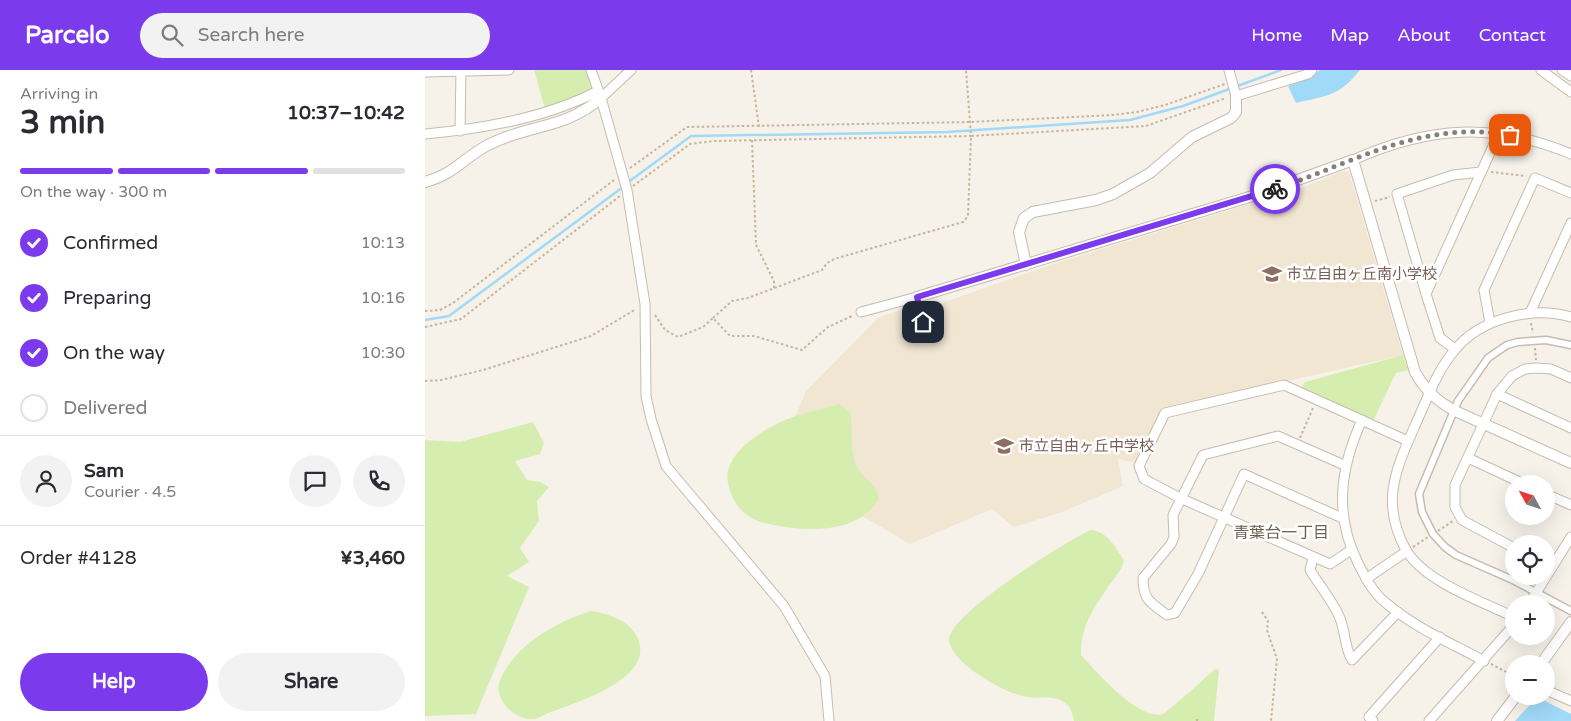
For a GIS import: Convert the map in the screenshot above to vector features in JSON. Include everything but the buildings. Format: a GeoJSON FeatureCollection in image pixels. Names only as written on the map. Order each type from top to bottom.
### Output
{"type":"FeatureCollection","features":[{"type":"Feature","properties":{"kind":"street"},"geometry":{"type":"LineString","coordinates":[[425,72],[509,70]]}},
{"type":"Feature","properties":{"kind":"street"},"geometry":{"type":"LineString","coordinates":[[591,70],[600,94],[627,190],[645,304],[646,396],[651,419],[666,466],[783,606],[825,676],[829,721]]}},
{"type":"Feature","properties":{"kind":"street"},"geometry":{"type":"LineString","coordinates":[[425,182],[442,178],[486,146],[509,136],[572,118],[586,111],[600,94],[631,70]]}},
{"type":"Feature","properties":{"kind":"street"},"geometry":{"type":"LineString","coordinates":[[1026,265],[1019,232],[1024,218],[1033,212],[1097,200],[1113,194],[1150,173],[1192,138],[1231,118],[1235,112],[1236,96],[1229,70]]}},
{"type":"Feature","properties":{"kind":"street"},"geometry":{"type":"LineString","coordinates":[[1236,96],[1308,74],[1313,70]]}},
{"type":"Feature","properties":{"kind":"street"},"geometry":{"type":"LineString","coordinates":[[1541,70],[1571,92]]}},
{"type":"Feature","properties":{"kind":"street"},"geometry":{"type":"LineString","coordinates":[[1563,70],[1571,76]]}},
{"type":"Feature","properties":{"kind":"street"},"geometry":{"type":"LineString","coordinates":[[460,131],[461,71]]}},
{"type":"Feature","properties":{"kind":"street"},"geometry":{"type":"LineString","coordinates":[[425,134],[460,131],[569,106],[600,94]]}},
{"type":"Feature","properties":{"kind":"street"},"geometry":{"type":"LineString","coordinates":[[861,312],[1026,265],[1256,195],[1353,160],[1385,146],[1425,135],[1469,131],[1499,133],[1539,142],[1571,154]]}},
{"type":"Feature","properties":{"kind":"street"},"geometry":{"type":"LineString","coordinates":[[1426,294],[1499,133]]}},
{"type":"Feature","properties":{"kind":"street"},"geometry":{"type":"LineString","coordinates":[[1353,160],[1415,372],[1430,394],[1455,411],[1571,463]]}},
{"type":"Feature","properties":{"kind":"street"},"geometry":{"type":"LineString","coordinates":[[1455,349],[1440,338],[1397,194],[1453,175],[1481,172]]}},
{"type":"Feature","properties":{"kind":"street"},"geometry":{"type":"LineString","coordinates":[[1490,324],[1484,290],[1535,178],[1571,193]]}},
{"type":"Feature","properties":{"kind":"street"},"geometry":{"type":"LineString","coordinates":[[1530,313],[1571,223]]}},
{"type":"Feature","properties":{"kind":"street"},"geometry":{"type":"LineString","coordinates":[[1505,613],[1443,583],[1419,565],[1407,551],[1393,517],[1391,498],[1397,464],[1443,366],[1455,349],[1490,324],[1530,313],[1543,312],[1571,317]]}},
{"type":"Feature","properties":{"kind":"street"},"geometry":{"type":"LineString","coordinates":[[1571,345],[1546,340],[1518,342],[1507,345],[1495,352],[1481,367],[1458,401],[1455,411],[1444,430],[1438,452],[1419,494],[1422,512],[1433,534],[1457,556],[1513,580],[1536,594],[1571,611]]}},
{"type":"Feature","properties":{"kind":"street"},"geometry":{"type":"LineString","coordinates":[[1505,544],[1474,528],[1460,517],[1455,508],[1455,485],[1497,394],[1512,376],[1525,369],[1551,369],[1571,378]]}},
{"type":"Feature","properties":{"kind":"street"},"geometry":{"type":"LineString","coordinates":[[1351,550],[1330,564],[1180,498],[1144,479],[1139,466],[1165,413],[1284,385],[1408,441]]}},
{"type":"Feature","properties":{"kind":"street"},"geometry":{"type":"LineString","coordinates":[[1497,394],[1571,428]]}},
{"type":"Feature","properties":{"kind":"street"},"geometry":{"type":"LineString","coordinates":[[1361,420],[1344,465],[1341,493],[1342,518],[1351,550],[1365,579],[1384,602],[1419,627],[1484,661]]}},
{"type":"Feature","properties":{"kind":"street"},"geometry":{"type":"LineString","coordinates":[[1342,518],[1244,474],[1198,574],[1175,613],[1167,615],[1143,594],[1143,578],[1171,544],[1174,537],[1173,515],[1203,455],[1278,436],[1344,465]]}},
{"type":"Feature","properties":{"kind":"street"},"geometry":{"type":"LineString","coordinates":[[1468,458],[1505,475]]}},
{"type":"Feature","properties":{"kind":"street"},"geometry":{"type":"LineString","coordinates":[[1555,498],[1571,505]]}},
{"type":"Feature","properties":{"kind":"street"},"geometry":{"type":"LineString","coordinates":[[1555,558],[1571,537]]}},
{"type":"Feature","properties":{"kind":"street"},"geometry":{"type":"LineString","coordinates":[[1365,579],[1407,551]]}},
{"type":"Feature","properties":{"kind":"street"},"geometry":{"type":"LineString","coordinates":[[1313,558],[1310,570],[1338,614],[1345,631],[1347,652],[1352,660],[1398,612]]}},
{"type":"Feature","properties":{"kind":"street"},"geometry":{"type":"LineString","coordinates":[[1536,594],[1540,585]]}},
{"type":"Feature","properties":{"kind":"street"},"geometry":{"type":"LineString","coordinates":[[1547,655],[1571,622]]}},
{"type":"Feature","properties":{"kind":"street"},"geometry":{"type":"LineString","coordinates":[[1429,721],[1505,635]]}},
{"type":"Feature","properties":{"kind":"street"},"geometry":{"type":"LineString","coordinates":[[1373,721],[1369,717],[1440,637]]}},
{"type":"Feature","properties":{"kind":"street"},"geometry":{"type":"LineString","coordinates":[[1555,693],[1570,699]]}},
{"type":"Feature","properties":{"kind":"street"},"geometry":{"type":"LineString","coordinates":[[1497,721],[1509,705]]}},
{"type":"Feature","properties":{"kind":"lane"},"geometry":{"type":"LineString","coordinates":[[917,297],[926,336]]}},
{"type":"Feature","properties":{"kind":"path"},"geometry":{"type":"LineString","coordinates":[[751,70],[759,127]]}},
{"type":"Feature","properties":{"kind":"path"},"geometry":{"type":"LineString","coordinates":[[425,381],[441,380],[483,370],[591,336],[645,304],[665,330],[678,337],[703,327],[732,301],[748,298],[823,270],[827,263],[834,259],[963,222],[968,216],[971,136],[966,70]]}},
{"type":"Feature","properties":{"kind":"path"},"geometry":{"type":"LineString","coordinates":[[425,311],[440,310],[453,303],[622,174],[687,127],[971,122],[1137,112],[1231,82]]}},
{"type":"Feature","properties":{"kind":"path"},"geometry":{"type":"LineString","coordinates":[[425,326],[461,319],[627,190],[690,144],[714,141],[971,136],[1146,126],[1224,98],[1236,96]]}},
{"type":"Feature","properties":{"kind":"path"},"geometry":{"type":"LineString","coordinates":[[752,140],[756,245],[774,281],[774,288]]}},
{"type":"Feature","properties":{"kind":"path"},"geometry":{"type":"LineString","coordinates":[[1481,172],[1508,172],[1535,178]]}},
{"type":"Feature","properties":{"kind":"path"},"geometry":{"type":"LineString","coordinates":[[1366,204],[1397,194]]}},
{"type":"Feature","properties":{"kind":"path"},"geometry":{"type":"LineString","coordinates":[[713,318],[729,336],[754,336],[802,350],[828,327],[861,312]]}},
{"type":"Feature","properties":{"kind":"path"},"geometry":{"type":"LineString","coordinates":[[1297,444],[1316,400]]}},
{"type":"Feature","properties":{"kind":"path"},"geometry":{"type":"LineString","coordinates":[[1262,612],[1268,621],[1267,630],[1277,659],[1271,721]]}},
{"type":"Feature","properties":{"kind":"path"},"geometry":{"type":"LineString","coordinates":[[1484,661],[1505,672]]}},
{"type":"Feature","properties":{"kind":"shaded area"},"geometry":{"type":"Polygon","coordinates":[[[1343,171],[1349,172],[1403,355],[1163,409],[1136,463],[1118,459],[1123,486],[1062,512],[1014,527],[992,509],[910,544],[830,497],[785,440],[806,391],[878,318],[922,302],[933,306],[1053,264],[1299,189],[1343,171]]]}},
{"type":"Feature","properties":{"kind":"green space"},"geometry":{"type":"Polygon","coordinates":[[[534,70],[588,70],[594,87],[591,92],[545,109],[534,70]]]}},
{"type":"Feature","properties":{"kind":"green space"},"geometry":{"type":"Polygon","coordinates":[[[1403,355],[1408,370],[1396,373],[1373,421],[1301,389],[1305,382],[1403,355]]]}},
{"type":"Feature","properties":{"kind":"green space"},"geometry":{"type":"Polygon","coordinates":[[[840,404],[851,413],[852,448],[857,467],[873,485],[879,499],[870,510],[848,524],[820,529],[792,528],[767,523],[754,519],[743,512],[730,492],[728,483],[728,472],[731,462],[737,453],[755,437],[776,424],[798,415],[840,404]]]}},
{"type":"Feature","properties":{"kind":"green space"},"geometry":{"type":"Polygon","coordinates":[[[533,422],[544,443],[540,454],[515,461],[527,480],[540,482],[549,487],[537,501],[539,521],[520,548],[529,562],[507,576],[529,587],[476,714],[425,716],[425,440],[460,442],[533,422]]]}},
{"type":"Feature","properties":{"kind":"green space"},"geometry":{"type":"Polygon","coordinates":[[[1090,530],[1101,533],[1106,537],[1114,545],[1124,561],[1121,569],[1088,620],[1084,631],[1081,655],[1119,694],[1130,703],[1153,714],[1163,714],[1215,669],[1219,670],[1214,721],[1074,721],[1070,708],[1064,702],[1051,698],[1022,696],[1004,690],[973,671],[955,654],[949,641],[953,629],[966,614],[1009,580],[1090,530]]]}},
{"type":"Feature","properties":{"kind":"green space"},"geometry":{"type":"Polygon","coordinates":[[[591,611],[618,619],[634,632],[638,639],[640,653],[635,666],[610,687],[593,696],[538,718],[527,719],[513,712],[502,701],[498,687],[500,680],[515,656],[538,636],[551,628],[591,611]]]}},
{"type":"Feature","properties":{"kind":"water"},"geometry":{"type":"Polygon","coordinates":[[[1320,70],[1360,70],[1345,85],[1332,94],[1296,103],[1288,86],[1309,78],[1320,70]]]}},
{"type":"Feature","properties":{"kind":"water"},"geometry":{"type":"Polygon","coordinates":[[[1530,705],[1553,705],[1571,714],[1571,721],[1515,721],[1530,705]]]}},
{"type":"Feature","properties":{"kind":"waterway"},"geometry":{"type":"LineString","coordinates":[[627,183],[691,136],[947,132],[1130,120],[1183,106],[1281,70]]}},
{"type":"Feature","properties":{"kind":"waterway"},"geometry":{"type":"LineString","coordinates":[[425,320],[449,316],[623,187]]}},
{"type":"Feature","properties":{"kind":"way so far"},"geometry":{"type":"LineString","coordinates":[[1275,189],[1305,179],[1385,146],[1425,135],[1469,131],[1510,135]]}},
{"type":"Feature","properties":{"kind":"place","name":"市立自由ヶ丘南小学校"},"geometry":{"type":"Point","coordinates":[1272,274]}},
{"type":"Feature","properties":{"kind":"place","name":"市立自由ヶ丘中学校"},"geometry":{"type":"Point","coordinates":[1004,446]}},
{"type":"Feature","properties":{"kind":"district","name":"青葉台一丁目"},"geometry":{"type":"Point","coordinates":[1281,533]}},
{"type":"Feature","properties":{"kind":"route"},"geometry":{"type":"LineString","coordinates":[[923,322],[917,297],[1275,189]]}}]}
